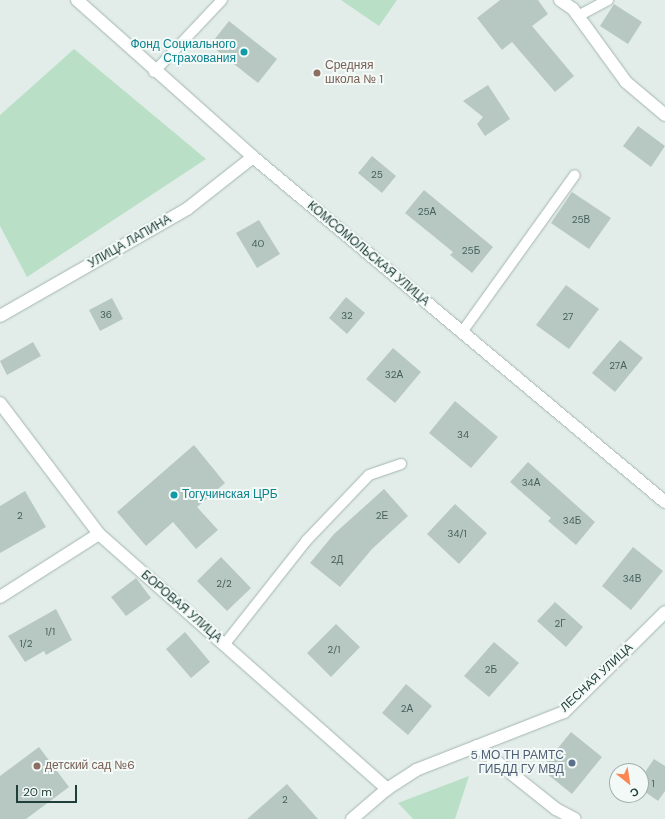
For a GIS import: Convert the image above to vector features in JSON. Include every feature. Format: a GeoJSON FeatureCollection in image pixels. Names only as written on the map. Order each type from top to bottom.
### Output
{"type":"FeatureCollection","features":[{"type":"Feature","properties":{"kind":"street","name":"КОМСОМОЛЬСКАЯ УЛИЦА"},"geometry":{"type":"LineString","coordinates":[[77,0],[154,72],[253,157],[665,502]]}},
{"type":"Feature","properties":{"kind":"street"},"geometry":{"type":"LineString","coordinates":[[560,0],[578,16],[626,82],[665,116]]}},
{"type":"Feature","properties":{"kind":"street","name":"УЛИЦА ЛАПИНА"},"geometry":{"type":"LineString","coordinates":[[0,316],[187,208],[253,157]]}},
{"type":"Feature","properties":{"kind":"street","name":"БОРОВАЯ УЛИЦА"},"geometry":{"type":"LineString","coordinates":[[0,403],[99,534],[387,789]]}},
{"type":"Feature","properties":{"kind":"street"},"geometry":{"type":"LineString","coordinates":[[0,597],[99,534]]}},
{"type":"Feature","properties":{"kind":"street","name":"ЛЕСНАЯ УЛИЦА"},"geometry":{"type":"LineString","coordinates":[[352,819],[387,789],[416,770],[564,712],[665,612]]}},
{"type":"Feature","properties":{"kind":"street"},"geometry":{"type":"LineString","coordinates":[[477,746],[556,808],[574,819]]}},
{"type":"Feature","properties":{"kind":"lane"},"geometry":{"type":"LineString","coordinates":[[154,72],[222,0]]}},
{"type":"Feature","properties":{"kind":"lane"},"geometry":{"type":"LineString","coordinates":[[578,16],[608,0]]}},
{"type":"Feature","properties":{"kind":"lane"},"geometry":{"type":"LineString","coordinates":[[462,332],[575,175]]}},
{"type":"Feature","properties":{"kind":"lane"},"geometry":{"type":"LineString","coordinates":[[224,645],[306,541],[369,475],[400,464]]}},
{"type":"Feature","properties":{"kind":"green space"},"geometry":{"type":"Polygon","coordinates":[[[341,0],[397,0],[379,26],[341,0]]]}},
{"type":"Feature","properties":{"kind":"green space"},"geometry":{"type":"Polygon","coordinates":[[[74,49],[206,159],[27,277],[0,226],[0,115],[74,49]]]}},
{"type":"Feature","properties":{"kind":"green space"},"geometry":{"type":"Polygon","coordinates":[[[469,776],[455,819],[413,819],[398,803],[469,776]]]}},
{"type":"Feature","properties":{"kind":"building"},"geometry":{"type":"Polygon","coordinates":[[[500,0],[538,0],[548,14],[532,26],[574,76],[555,92],[512,42],[502,50],[477,18],[500,0]]]}},
{"type":"Feature","properties":{"kind":"building"},"geometry":{"type":"Polygon","coordinates":[[[614,4],[642,22],[628,44],[600,26],[614,4]]]}},
{"type":"Feature","properties":{"kind":"building","name":"Фонд Социального Страхования"},"geometry":{"type":"Polygon","coordinates":[[[229,21],[277,59],[258,83],[210,45],[229,21]]]}},
{"type":"Feature","properties":{"kind":"building"},"geometry":{"type":"Polygon","coordinates":[[[488,85],[510,119],[485,136],[477,124],[483,117],[463,101],[488,85]]]}},
{"type":"Feature","properties":{"kind":"building"},"geometry":{"type":"Polygon","coordinates":[[[638,126],[665,146],[651,167],[623,146],[638,126]]]}},
{"type":"Feature","properties":{"kind":"building"},"geometry":{"type":"Polygon","coordinates":[[[372,156],[396,176],[382,193],[358,173],[372,156]]]}},
{"type":"Feature","properties":{"kind":"building"},"geometry":{"type":"Polygon","coordinates":[[[424,190],[493,247],[472,273],[450,255],[453,252],[405,213],[424,190]]]}},
{"type":"Feature","properties":{"kind":"building"},"geometry":{"type":"Polygon","coordinates":[[[572,192],[611,218],[589,249],[551,223],[572,192]]]}},
{"type":"Feature","properties":{"kind":"building"},"geometry":{"type":"Polygon","coordinates":[[[259,220],[280,254],[257,268],[236,233],[259,220]]]}},
{"type":"Feature","properties":{"kind":"building"},"geometry":{"type":"Polygon","coordinates":[[[566,285],[599,309],[569,349],[536,325],[566,285]]]}},
{"type":"Feature","properties":{"kind":"building"},"geometry":{"type":"Polygon","coordinates":[[[346,297],[365,313],[347,334],[329,318],[346,297]]]}},
{"type":"Feature","properties":{"kind":"building"},"geometry":{"type":"Polygon","coordinates":[[[112,298],[123,319],[100,331],[89,310],[112,298]]]}},
{"type":"Feature","properties":{"kind":"building"},"geometry":{"type":"Polygon","coordinates":[[[620,340],[643,358],[615,392],[592,373],[620,340]]]}},
{"type":"Feature","properties":{"kind":"building"},"geometry":{"type":"Polygon","coordinates":[[[33,342],[41,356],[7,375],[0,361],[33,342]]]}},
{"type":"Feature","properties":{"kind":"building"},"geometry":{"type":"Polygon","coordinates":[[[393,348],[421,372],[395,403],[366,379],[393,348]]]}},
{"type":"Feature","properties":{"kind":"building"},"geometry":{"type":"Polygon","coordinates":[[[455,401],[498,437],[471,468],[429,433],[455,401]]]}},
{"type":"Feature","properties":{"kind":"building","name":"Тогучинская ЦРБ"},"geometry":{"type":"Polygon","coordinates":[[[194,445],[225,483],[197,507],[218,530],[196,549],[173,522],[146,546],[117,512],[194,445]]]}},
{"type":"Feature","properties":{"kind":"building"},"geometry":{"type":"Polygon","coordinates":[[[528,462],[595,522],[576,545],[548,521],[551,518],[510,482],[528,462]]]}},
{"type":"Feature","properties":{"kind":"building"},"geometry":{"type":"Polygon","coordinates":[[[384,489],[408,516],[372,549],[340,587],[310,563],[334,534],[384,489]]]}},
{"type":"Feature","properties":{"kind":"building"},"geometry":{"type":"Polygon","coordinates":[[[25,491],[46,527],[0,553],[0,506],[25,491]]]}},
{"type":"Feature","properties":{"kind":"building"},"geometry":{"type":"Polygon","coordinates":[[[455,504],[487,533],[459,564],[427,534],[455,504]]]}},
{"type":"Feature","properties":{"kind":"building"},"geometry":{"type":"Polygon","coordinates":[[[633,547],[663,571],[631,610],[602,586],[633,547]]]}},
{"type":"Feature","properties":{"kind":"building"},"geometry":{"type":"Polygon","coordinates":[[[221,557],[251,588],[227,611],[197,581],[221,557]]]}},
{"type":"Feature","properties":{"kind":"building"},"geometry":{"type":"Polygon","coordinates":[[[136,578],[151,598],[126,616],[111,597],[136,578]]]}},
{"type":"Feature","properties":{"kind":"building"},"geometry":{"type":"Polygon","coordinates":[[[555,602],[583,627],[566,647],[537,621],[555,602]]]}},
{"type":"Feature","properties":{"kind":"building"},"geometry":{"type":"Polygon","coordinates":[[[56,609],[72,640],[46,655],[44,651],[25,662],[8,636],[56,609]]]}},
{"type":"Feature","properties":{"kind":"building"},"geometry":{"type":"Polygon","coordinates":[[[336,624],[360,647],[331,677],[307,653],[336,624]]]}},
{"type":"Feature","properties":{"kind":"building"},"geometry":{"type":"Polygon","coordinates":[[[185,632],[210,662],[191,678],[166,649],[185,632]]]}},
{"type":"Feature","properties":{"kind":"building"},"geometry":{"type":"Polygon","coordinates":[[[494,642],[519,663],[489,697],[464,676],[494,642]]]}},
{"type":"Feature","properties":{"kind":"building"},"geometry":{"type":"Polygon","coordinates":[[[406,684],[432,706],[408,735],[382,713],[406,684]]]}},
{"type":"Feature","properties":{"kind":"building","name":"5 МО ТН РАМТС ГИБДД ГУ МВД"},"geometry":{"type":"Polygon","coordinates":[[[571,732],[602,757],[572,794],[541,769],[571,732]]]}},
{"type":"Feature","properties":{"kind":"building"},"geometry":{"type":"Polygon","coordinates":[[[39,747],[69,787],[26,819],[0,819],[0,776],[39,747]]]}},
{"type":"Feature","properties":{"kind":"building"},"geometry":{"type":"Polygon","coordinates":[[[654,759],[665,766],[665,791],[658,801],[649,795],[649,766],[654,759]]]}},
{"type":"Feature","properties":{"kind":"building"},"geometry":{"type":"Polygon","coordinates":[[[287,784],[318,819],[247,819],[287,784]]]}},
{"type":"Feature","properties":{"kind":"place","name":"Фонд Социального Страхования"},"geometry":{"type":"Point","coordinates":[244,52]}},
{"type":"Feature","properties":{"kind":"place","name":"Средняя школа № 1"},"geometry":{"type":"Point","coordinates":[317,73]}},
{"type":"Feature","properties":{"kind":"place","name":"Тогучинская ЦРБ"},"geometry":{"type":"Point","coordinates":[174,495]}},
{"type":"Feature","properties":{"kind":"place","name":"5 МО ТН РАМТС ГИБДД ГУ МВД"},"geometry":{"type":"Point","coordinates":[572,763]}},
{"type":"Feature","properties":{"kind":"place","name":"детский сад №6"},"geometry":{"type":"Point","coordinates":[37,766]}}]}
